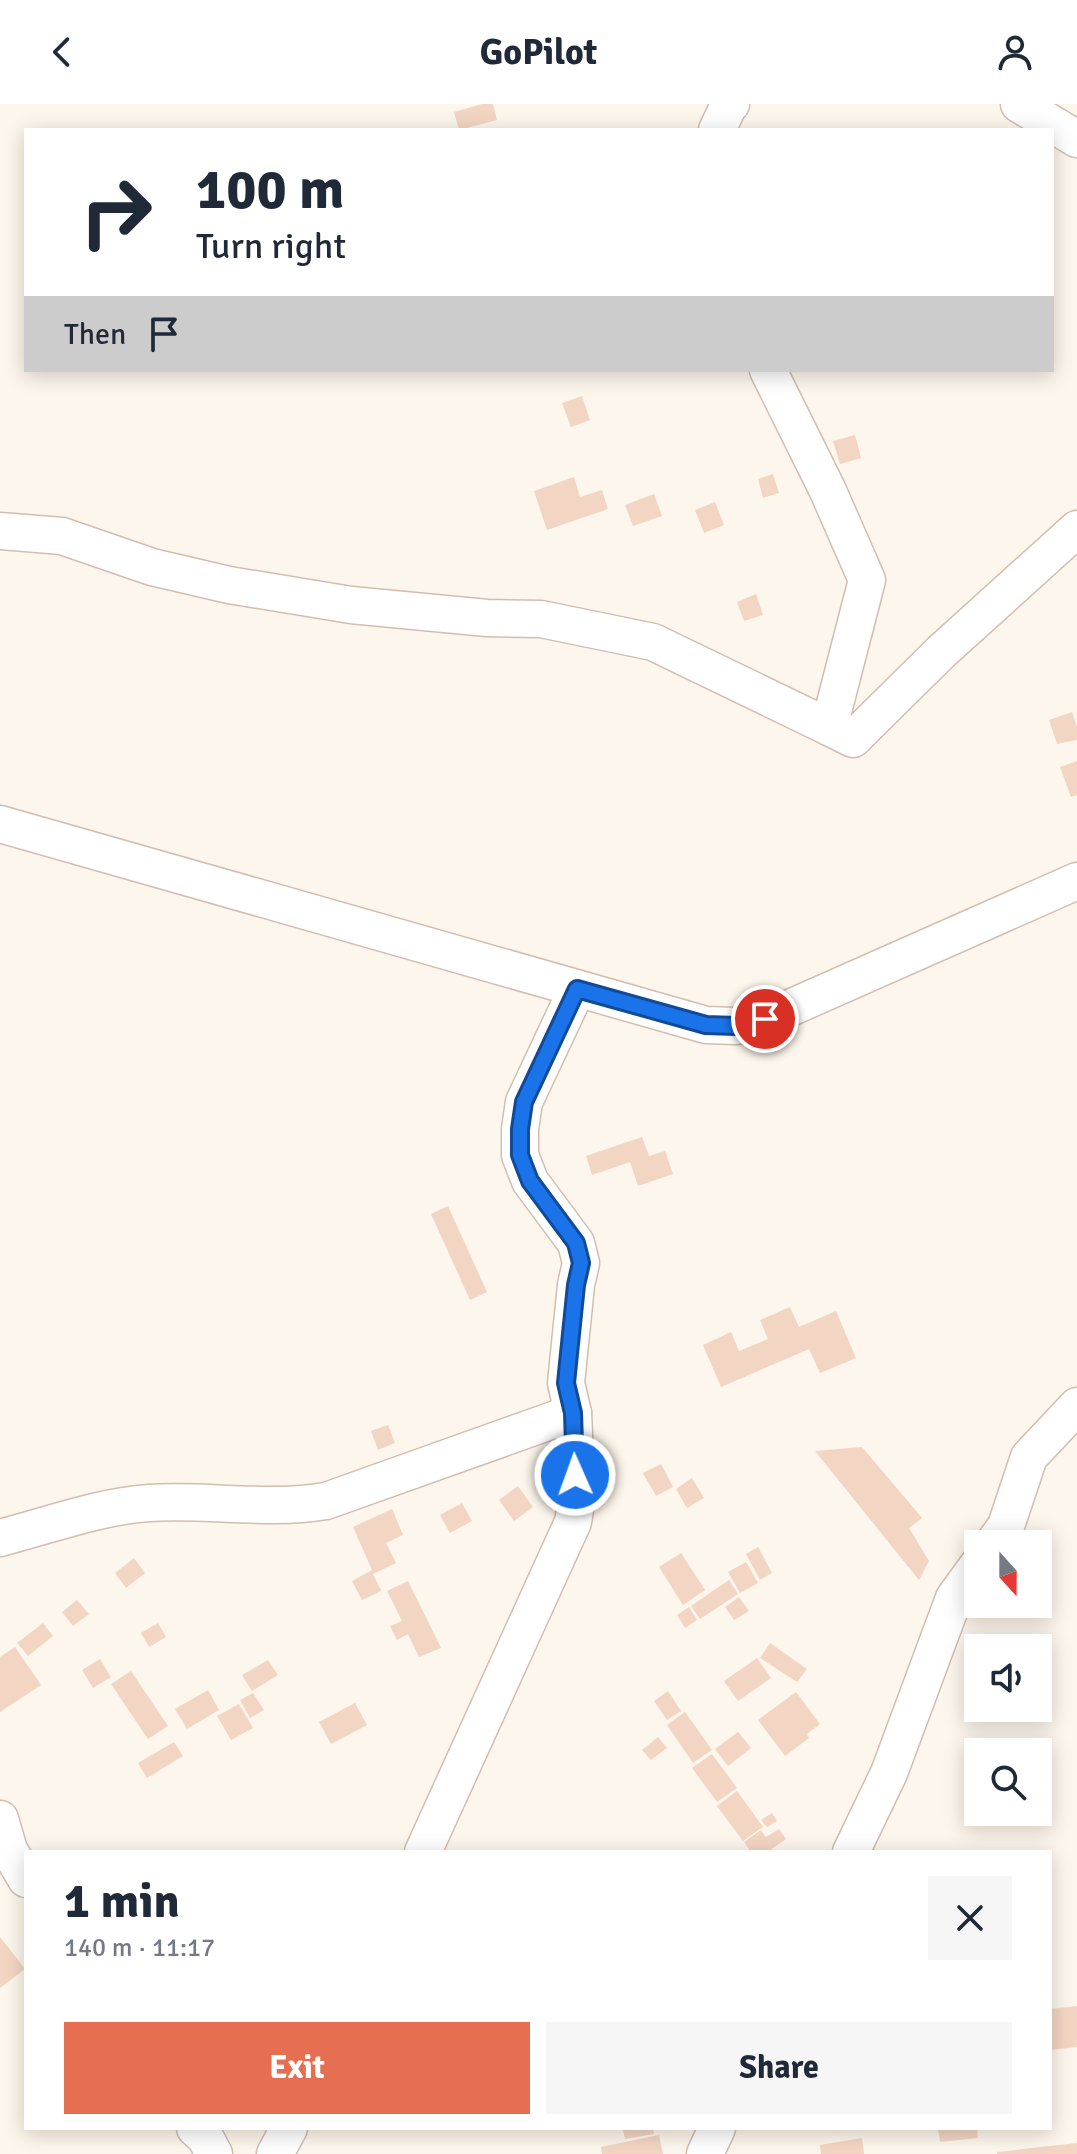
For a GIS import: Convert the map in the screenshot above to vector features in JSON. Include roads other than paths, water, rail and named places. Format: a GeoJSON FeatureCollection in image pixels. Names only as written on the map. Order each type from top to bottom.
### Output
{"type":"FeatureCollection","features":[{"type":"Feature","properties":{"kind":"street"},"geometry":{"type":"LineString","coordinates":[[718,128],[731,104]]}},
{"type":"Feature","properties":{"kind":"street"},"geometry":{"type":"LineString","coordinates":[[1019,104],[1077,139]]}},
{"type":"Feature","properties":{"kind":"street"},"geometry":{"type":"LineString","coordinates":[[769,372],[828,491],[867,580],[829,727]]}},
{"type":"Feature","properties":{"kind":"street"},"geometry":{"type":"LineString","coordinates":[[0,531],[62,536],[152,567],[229,585],[351,605],[487,618],[541,619],[653,642],[853,739],[941,652],[1077,529]]}},
{"type":"Feature","properties":{"kind":"street"},"geometry":{"type":"LineString","coordinates":[[0,824],[706,1025],[736,1026],[765,1019],[1077,881]]}},
{"type":"Feature","properties":{"kind":"street"},"geometry":{"type":"LineString","coordinates":[[424,1850],[573,1522],[577,1497],[573,1413],[566,1383],[581,1263],[576,1243],[530,1181],[520,1155],[520,1129],[524,1102],[577,989]]}},
{"type":"Feature","properties":{"kind":"street"},"geometry":{"type":"LineString","coordinates":[[1003,1530],[1029,1457],[1077,1405]]}},
{"type":"Feature","properties":{"kind":"street"},"geometry":{"type":"LineString","coordinates":[[0,1538],[98,1512],[147,1503],[300,1506],[326,1501],[573,1413]]}},
{"type":"Feature","properties":{"kind":"street"},"geometry":{"type":"LineString","coordinates":[[852,1850],[889,1773],[954,1598],[964,1584]]}},
{"type":"Feature","properties":{"kind":"street"},"geometry":{"type":"LineString","coordinates":[[0,1819],[9,1850],[24,1876]]}},
{"type":"Feature","properties":{"kind":"street"},"geometry":{"type":"LineString","coordinates":[[197,2130],[214,2154]]}},
{"type":"Feature","properties":{"kind":"street"},"geometry":{"type":"LineString","coordinates":[[275,2154],[288,2130]]}},
{"type":"Feature","properties":{"kind":"street"},"geometry":{"type":"LineString","coordinates":[[705,2154],[716,2130]]}}]}
